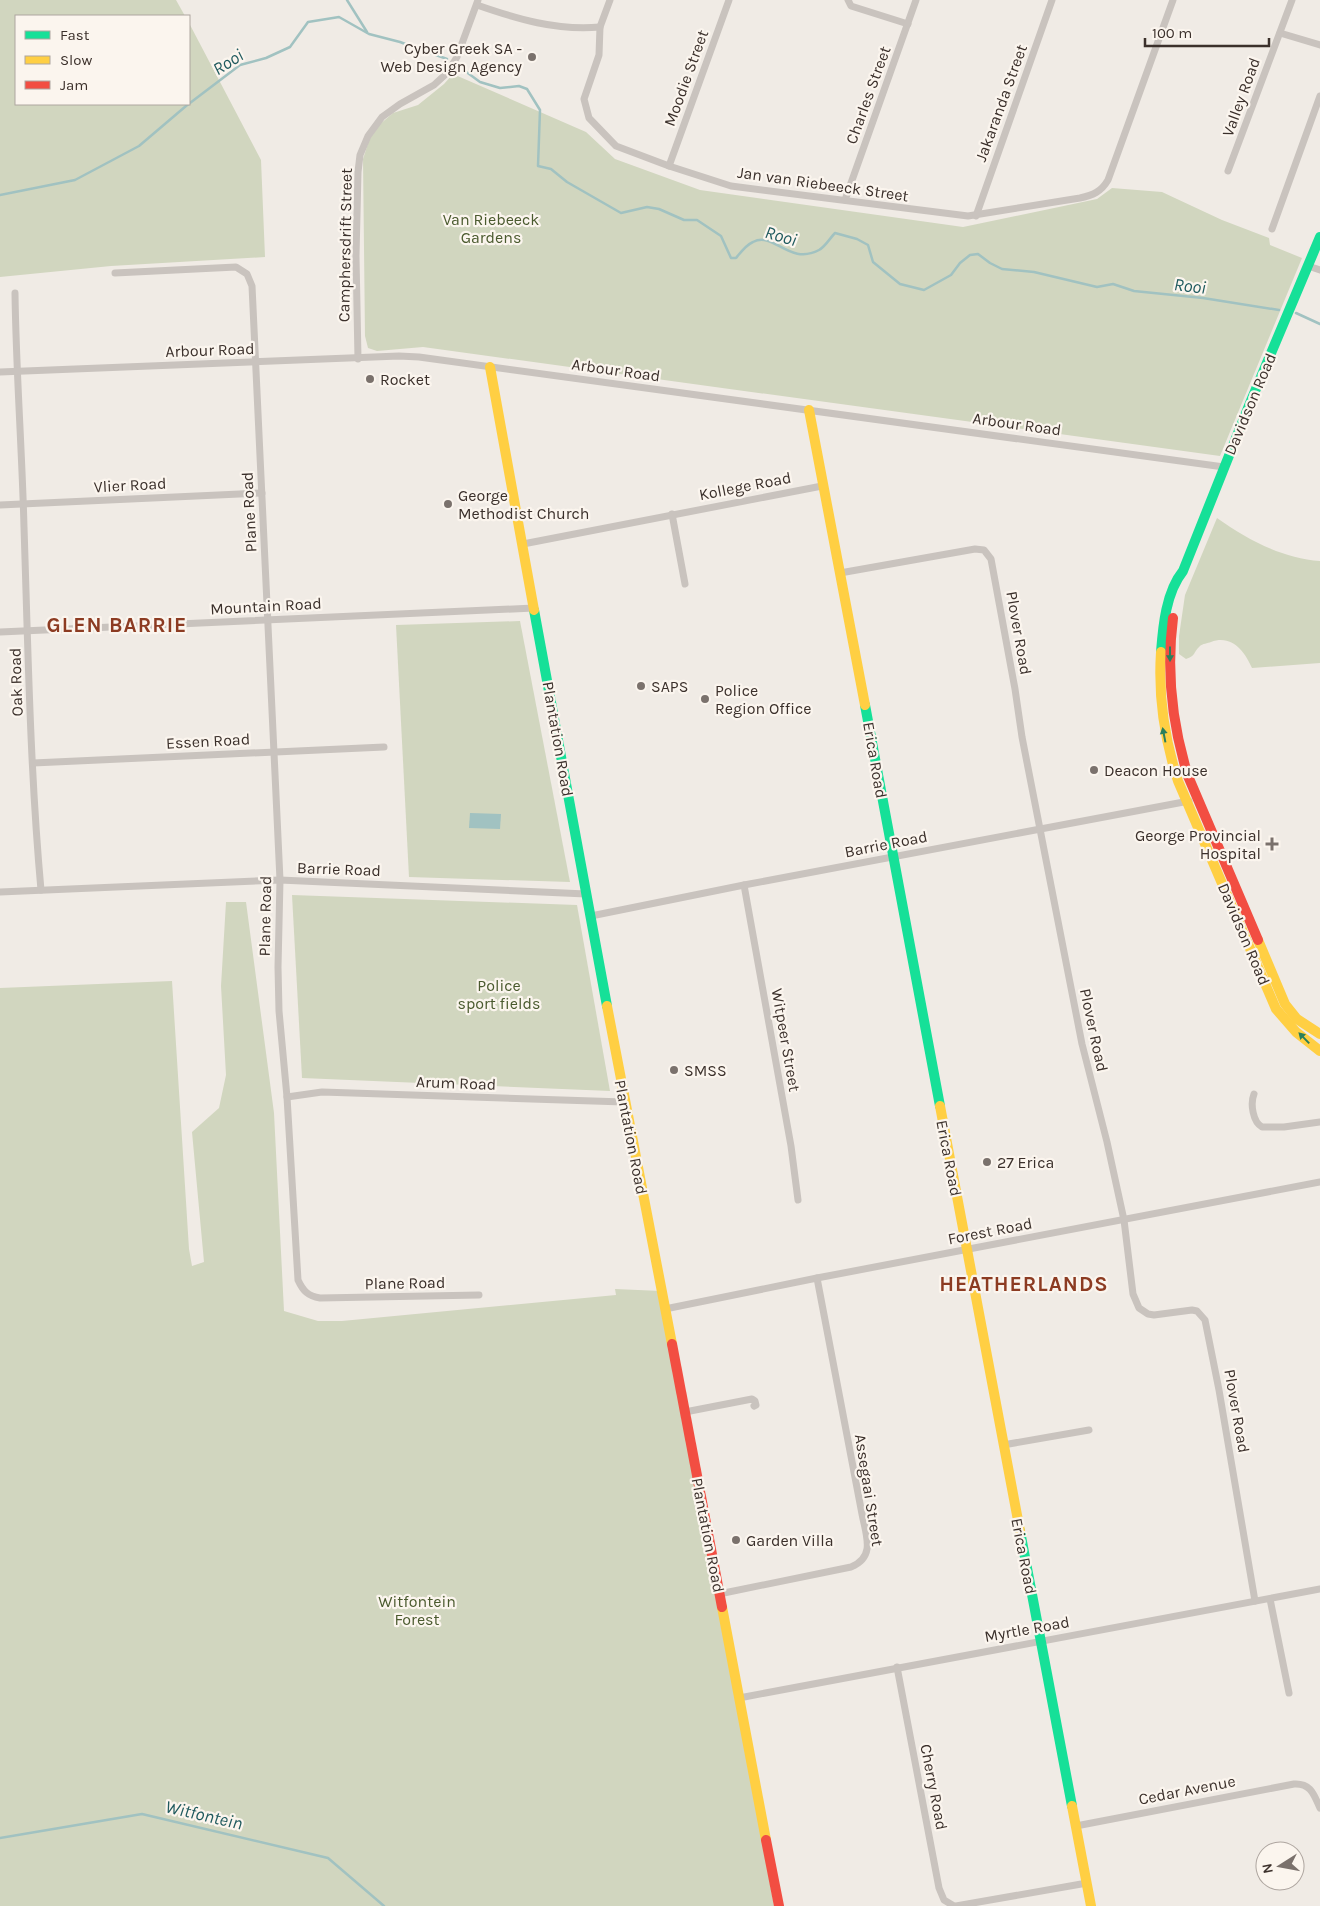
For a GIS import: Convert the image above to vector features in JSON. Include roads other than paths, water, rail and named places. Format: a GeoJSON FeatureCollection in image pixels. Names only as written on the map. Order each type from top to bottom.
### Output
{"type":"FeatureCollection","features":[{"type":"Feature","properties":{"kind":"main road","name":"Davidson Road"},"geometry":{"type":"LineString","coordinates":[[1320,237],[1224,467],[1183,571],[1175,583],[1166,612],[1161,643],[1159,675],[1161,713],[1166,745],[1176,775],[1192,800],[1285,1004],[1297,1019],[1320,1034]]}},
{"type":"Feature","properties":{"kind":"main road","name":"Plantation Road"},"geometry":{"type":"LineString","coordinates":[[490,367],[624,1102],[779,1906]]}},
{"type":"Feature","properties":{"kind":"main road","name":"Erica Road"},"geometry":{"type":"LineString","coordinates":[[809,410],[1091,1906]]}},
{"type":"Feature","properties":{"kind":"main road","name":"Davidson Road"},"geometry":{"type":"LineString","coordinates":[[1192,800],[1276,1009],[1282,1018],[1309,1044],[1320,1051]]}},
{"type":"Feature","properties":{"kind":"street","name":"Jan van Riebeeck Street"},"geometry":{"type":"LineString","coordinates":[[610,0],[600,27],[599,55],[584,99],[586,113],[593,124],[623,150],[731,186],[960,216],[976,216],[1080,198],[1098,192],[1108,180],[1173,0]]}},
{"type":"Feature","properties":{"kind":"street","name":"Moodie Street"},"geometry":{"type":"LineString","coordinates":[[669,166],[729,0]]}},
{"type":"Feature","properties":{"kind":"street"},"geometry":{"type":"LineString","coordinates":[[848,0],[854,7],[908,24]]}},
{"type":"Feature","properties":{"kind":"street","name":"Charles Street"},"geometry":{"type":"LineString","coordinates":[[845,200],[916,0]]}},
{"type":"Feature","properties":{"kind":"street","name":"Jakaranda Street"},"geometry":{"type":"LineString","coordinates":[[976,216],[1052,0]]}},
{"type":"Feature","properties":{"kind":"street","name":"Valley Road"},"geometry":{"type":"LineString","coordinates":[[1228,171],[1292,0]]}},
{"type":"Feature","properties":{"kind":"street"},"geometry":{"type":"LineString","coordinates":[[477,2],[516,18],[541,24],[584,29],[600,27]]}},
{"type":"Feature","properties":{"kind":"street","name":"Camphersdrift Street"},"geometry":{"type":"LineString","coordinates":[[358,359],[356,256],[360,155],[371,130],[382,117],[400,104],[434,85],[445,76],[457,58],[477,2]]}},
{"type":"Feature","properties":{"kind":"street"},"geometry":{"type":"LineString","coordinates":[[1280,32],[1320,45]]}},
{"type":"Feature","properties":{"kind":"street"},"geometry":{"type":"LineString","coordinates":[[1272,228],[1320,96]]}},
{"type":"Feature","properties":{"kind":"street"},"geometry":{"type":"LineString","coordinates":[[1308,266],[1320,270]]}},
{"type":"Feature","properties":{"kind":"street","name":"Plane Road"},"geometry":{"type":"LineString","coordinates":[[115,273],[236,267],[247,274],[252,286],[280,880],[278,967],[280,1020],[298,1272],[302,1287],[312,1297],[320,1298],[479,1295]]}},
{"type":"Feature","properties":{"kind":"street","name":"Oak Road"},"geometry":{"type":"LineString","coordinates":[[15,293],[16,372],[24,504],[33,763],[41,890]]}},
{"type":"Feature","properties":{"kind":"street","name":"Arbour Road"},"geometry":{"type":"LineString","coordinates":[[0,372],[419,357],[1224,467]]}},
{"type":"Feature","properties":{"kind":"street","name":"Kollege Road"},"geometry":{"type":"LineString","coordinates":[[523,544],[822,486]]}},
{"type":"Feature","properties":{"kind":"street","name":"Vlier Road"},"geometry":{"type":"LineString","coordinates":[[0,505],[262,493]]}},
{"type":"Feature","properties":{"kind":"street"},"geometry":{"type":"LineString","coordinates":[[672,514],[685,584]]}},
{"type":"Feature","properties":{"kind":"street","name":"Plover Road"},"geometry":{"type":"LineString","coordinates":[[840,573],[969,549],[980,549],[988,554],[993,564],[1039,830],[1082,1044],[1124,1220],[1133,1294],[1139,1308],[1148,1314],[1154,1315],[1192,1310],[1197,1311],[1207,1325],[1255,1601]]}},
{"type":"Feature","properties":{"kind":"street","name":"Mountain Road"},"geometry":{"type":"LineString","coordinates":[[0,632],[534,608]]}},
{"type":"Feature","properties":{"kind":"street","name":"Essen Road"},"geometry":{"type":"LineString","coordinates":[[33,763],[384,747]]}},
{"type":"Feature","properties":{"kind":"street","name":"Barrie Road"},"geometry":{"type":"LineString","coordinates":[[590,916],[1192,800]]}},
{"type":"Feature","properties":{"kind":"street","name":"Barrie Road"},"geometry":{"type":"LineString","coordinates":[[0,892],[280,880],[586,894]]}},
{"type":"Feature","properties":{"kind":"street","name":"Witpeer Street"},"geometry":{"type":"LineString","coordinates":[[744,885],[791,1146],[798,1200]]}},
{"type":"Feature","properties":{"kind":"street","name":"Arum Road"},"geometry":{"type":"LineString","coordinates":[[287,1097],[322,1092],[624,1102]]}},
{"type":"Feature","properties":{"kind":"street"},"geometry":{"type":"LineString","coordinates":[[1254,1094],[1252,1100],[1256,1121],[1262,1127],[1284,1127],[1320,1122]]}},
{"type":"Feature","properties":{"kind":"street","name":"Forest Road"},"geometry":{"type":"LineString","coordinates":[[665,1309],[817,1278],[1320,1182]]}},
{"type":"Feature","properties":{"kind":"street","name":"Assegaai Street"},"geometry":{"type":"LineString","coordinates":[[718,1594],[851,1567],[859,1564],[866,1556],[867,1546],[862,1514],[817,1278]]}},
{"type":"Feature","properties":{"kind":"street"},"geometry":{"type":"LineString","coordinates":[[685,1412],[752,1399],[755,1401],[756,1405],[754,1406]]}},
{"type":"Feature","properties":{"kind":"street"},"geometry":{"type":"LineString","coordinates":[[1003,1445],[1089,1430]]}},
{"type":"Feature","properties":{"kind":"street","name":"Myrtle Road"},"geometry":{"type":"LineString","coordinates":[[739,1698],[1040,1640],[1320,1589]]}},
{"type":"Feature","properties":{"kind":"street"},"geometry":{"type":"LineString","coordinates":[[1270,1598],[1289,1693]]}},
{"type":"Feature","properties":{"kind":"street","name":"Cherry Road"},"geometry":{"type":"LineString","coordinates":[[897,1667],[939,1888],[944,1900],[955,1906],[1087,1883]]}},
{"type":"Feature","properties":{"kind":"street","name":"Cedar Avenue"},"geometry":{"type":"LineString","coordinates":[[1076,1826],[1294,1784],[1304,1784],[1312,1791],[1320,1808]]}},
{"type":"Feature","properties":{"kind":"water"},"geometry":{"type":"Polygon","coordinates":[[[470,813],[501,814],[500,829],[469,828],[470,813]]]}},
{"type":"Feature","properties":{"kind":"waterway"},"geometry":{"type":"LineString","coordinates":[[347,0],[367,32]]}},
{"type":"Feature","properties":{"kind":"waterway","name":"Rooi"},"geometry":{"type":"LineString","coordinates":[[190,103],[240,65],[266,58],[290,47],[308,22],[339,17],[369,34],[400,42],[447,59]]}},
{"type":"Feature","properties":{"kind":"waterway","name":"Rooi"},"geometry":{"type":"LineString","coordinates":[[461,68],[480,82],[500,88],[519,86],[527,89],[540,110],[538,166],[551,169],[567,182],[621,213],[647,207],[659,209],[684,220],[697,220],[721,236],[731,258],[736,258],[748,245],[761,240],[768,241],[790,252],[808,254],[821,249],[835,233],[857,239],[868,245],[873,262],[900,284],[924,290],[951,275],[960,263],[970,255],[978,254],[1002,269],[1034,272],[1097,287],[1113,284],[1134,291],[1203,298],[1279,310]]}},
{"type":"Feature","properties":{"kind":"waterway","name":"Rooi"},"geometry":{"type":"LineString","coordinates":[[0,195],[75,180],[139,146],[187,105]]}},
{"type":"Feature","properties":{"kind":"waterway","name":"Rooi"},"geometry":{"type":"LineString","coordinates":[[1296,313],[1320,324]]}},
{"type":"Feature","properties":{"kind":"waterway","name":"Witfontein"},"geometry":{"type":"LineString","coordinates":[[0,1838],[142,1814],[328,1858],[384,1906]]}},
{"type":"Feature","properties":{"kind":"place","name":"Cyber Greek SA - Web Design Agency"},"geometry":{"type":"Point","coordinates":[532,57]}},
{"type":"Feature","properties":{"kind":"place","name":"Rocket"},"geometry":{"type":"Point","coordinates":[370,379]}},
{"type":"Feature","properties":{"kind":"place","name":"George Methodist Church"},"geometry":{"type":"Point","coordinates":[448,504]}},
{"type":"Feature","properties":{"kind":"place","name":"SAPS"},"geometry":{"type":"Point","coordinates":[641,686]}},
{"type":"Feature","properties":{"kind":"place","name":"Police Region Office"},"geometry":{"type":"Point","coordinates":[705,699]}},
{"type":"Feature","properties":{"kind":"place","name":"Deacon House"},"geometry":{"type":"Point","coordinates":[1094,770]}},
{"type":"Feature","properties":{"kind":"place","name":"George Provincial Hospital"},"geometry":{"type":"Point","coordinates":[1272,844]}},
{"type":"Feature","properties":{"kind":"place","name":"SMSS"},"geometry":{"type":"Point","coordinates":[674,1070]}},
{"type":"Feature","properties":{"kind":"place","name":"27 Erica"},"geometry":{"type":"Point","coordinates":[987,1162]}},
{"type":"Feature","properties":{"kind":"place","name":"Garden Villa"},"geometry":{"type":"Point","coordinates":[736,1540]}},
{"type":"Feature","properties":{"kind":"district","name":"GLEN BARRIE"},"geometry":{"type":"Point","coordinates":[117,625]}},
{"type":"Feature","properties":{"kind":"district","name":"HEATHERLANDS"},"geometry":{"type":"Point","coordinates":[1024,1284]}},
{"type":"Feature","properties":{"kind":"park label","name":"Van Riebeeck Gardens"},"geometry":{"type":"Point","coordinates":[491,228]}},
{"type":"Feature","properties":{"kind":"park label","name":"Police sport fields"},"geometry":{"type":"Point","coordinates":[499,994]}},
{"type":"Feature","properties":{"kind":"park label","name":"Witfontein Forest"},"geometry":{"type":"Point","coordinates":[417,1610]}}]}
